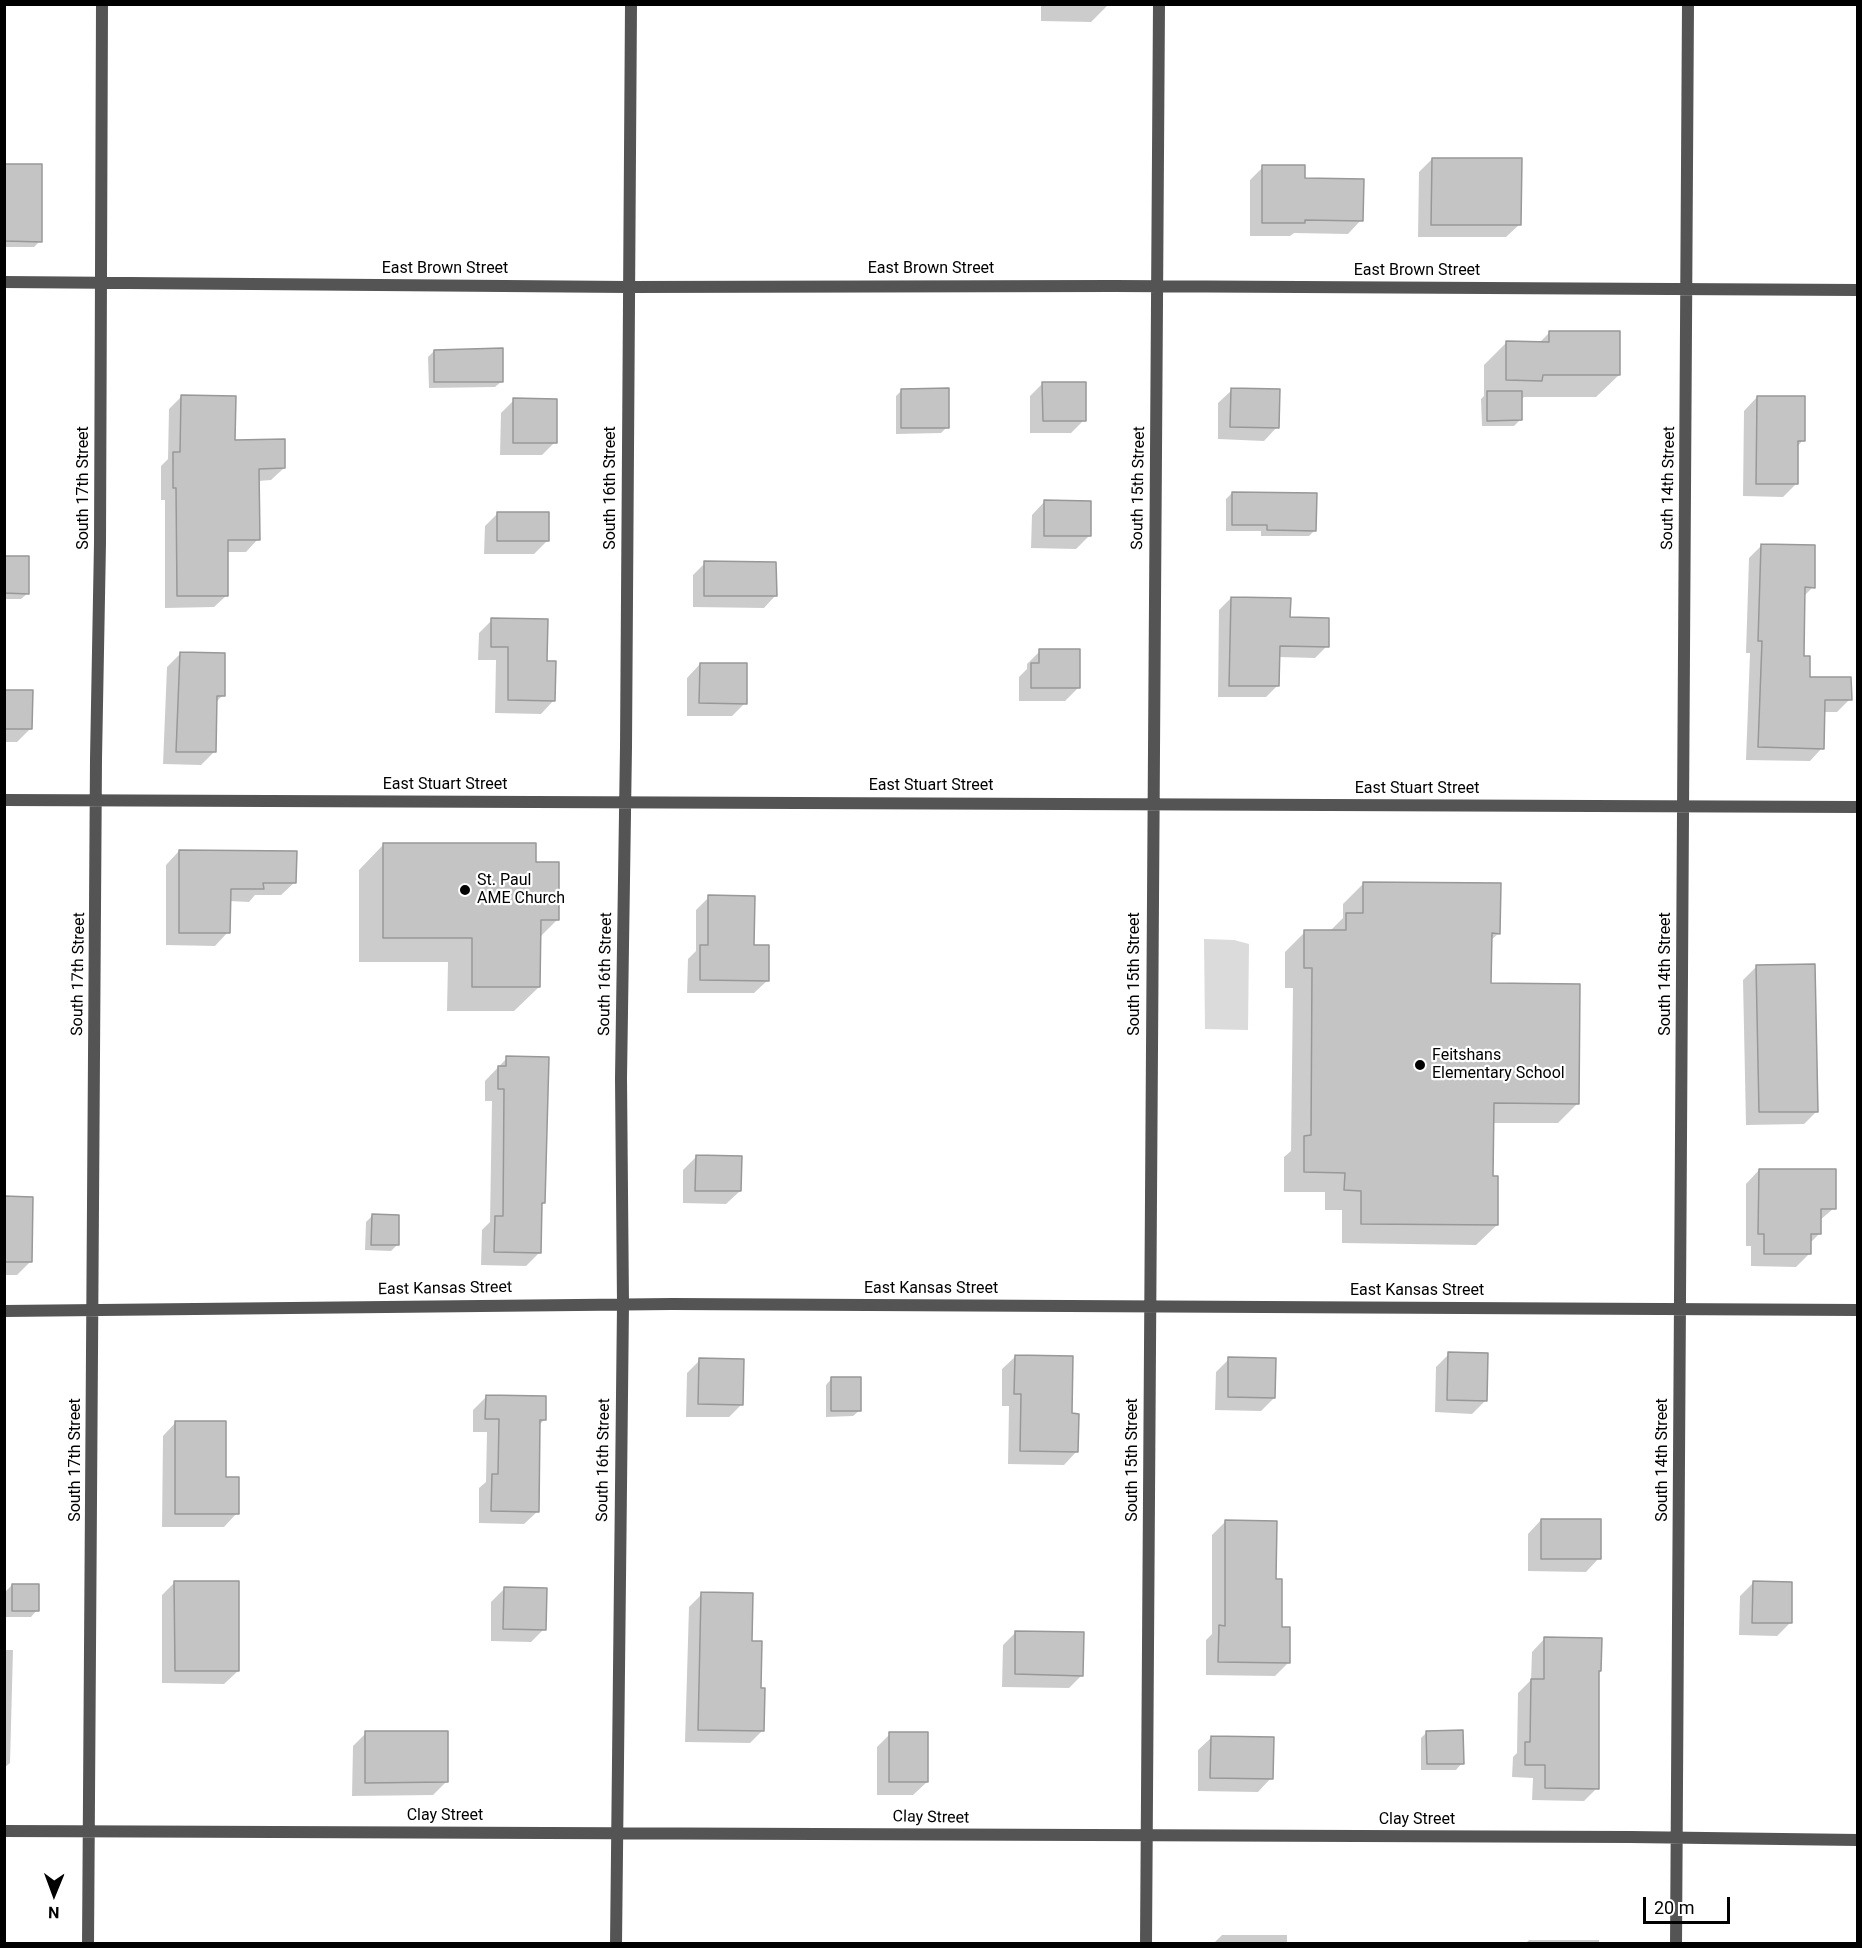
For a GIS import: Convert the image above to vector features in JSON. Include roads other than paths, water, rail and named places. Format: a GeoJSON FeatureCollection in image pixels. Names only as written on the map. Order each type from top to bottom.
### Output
{"type":"FeatureCollection","features":[{"type":"Feature","properties":{"kind":"street","name":"South 17th Street"},"geometry":{"type":"LineString","coordinates":[[88,1944],[102,4]]}},
{"type":"Feature","properties":{"kind":"street","name":"South 16th Street"},"geometry":{"type":"LineString","coordinates":[[616,1944],[623,1304],[621,1078],[631,4]]}},
{"type":"Feature","properties":{"kind":"street","name":"South 15th Street"},"geometry":{"type":"LineString","coordinates":[[1146,1944],[1159,4]]}},
{"type":"Feature","properties":{"kind":"street","name":"South 14th Street"},"geometry":{"type":"LineString","coordinates":[[1676,1944],[1688,4]]}},
{"type":"Feature","properties":{"kind":"street","name":"East Brown Street"},"geometry":{"type":"LineString","coordinates":[[4,282],[628,287],[1157,286],[1857,290]]}},
{"type":"Feature","properties":{"kind":"street","name":"East Stuart Street"},"geometry":{"type":"LineString","coordinates":[[4,800],[1857,807]]}},
{"type":"Feature","properties":{"kind":"street","name":"East Kansas Street"},"geometry":{"type":"LineString","coordinates":[[4,1311],[623,1304],[1857,1310]]}},
{"type":"Feature","properties":{"kind":"street","name":"Clay Street"},"geometry":{"type":"LineString","coordinates":[[4,1831],[1857,1840]]}},
{"type":"Feature","properties":{"kind":"place","name":"St. Paul AME Church"},"geometry":{"type":"Point","coordinates":[465,890]}},
{"type":"Feature","properties":{"kind":"place","name":"Feitshans Elementary School"},"geometry":{"type":"Point","coordinates":[1420,1065]}}]}
